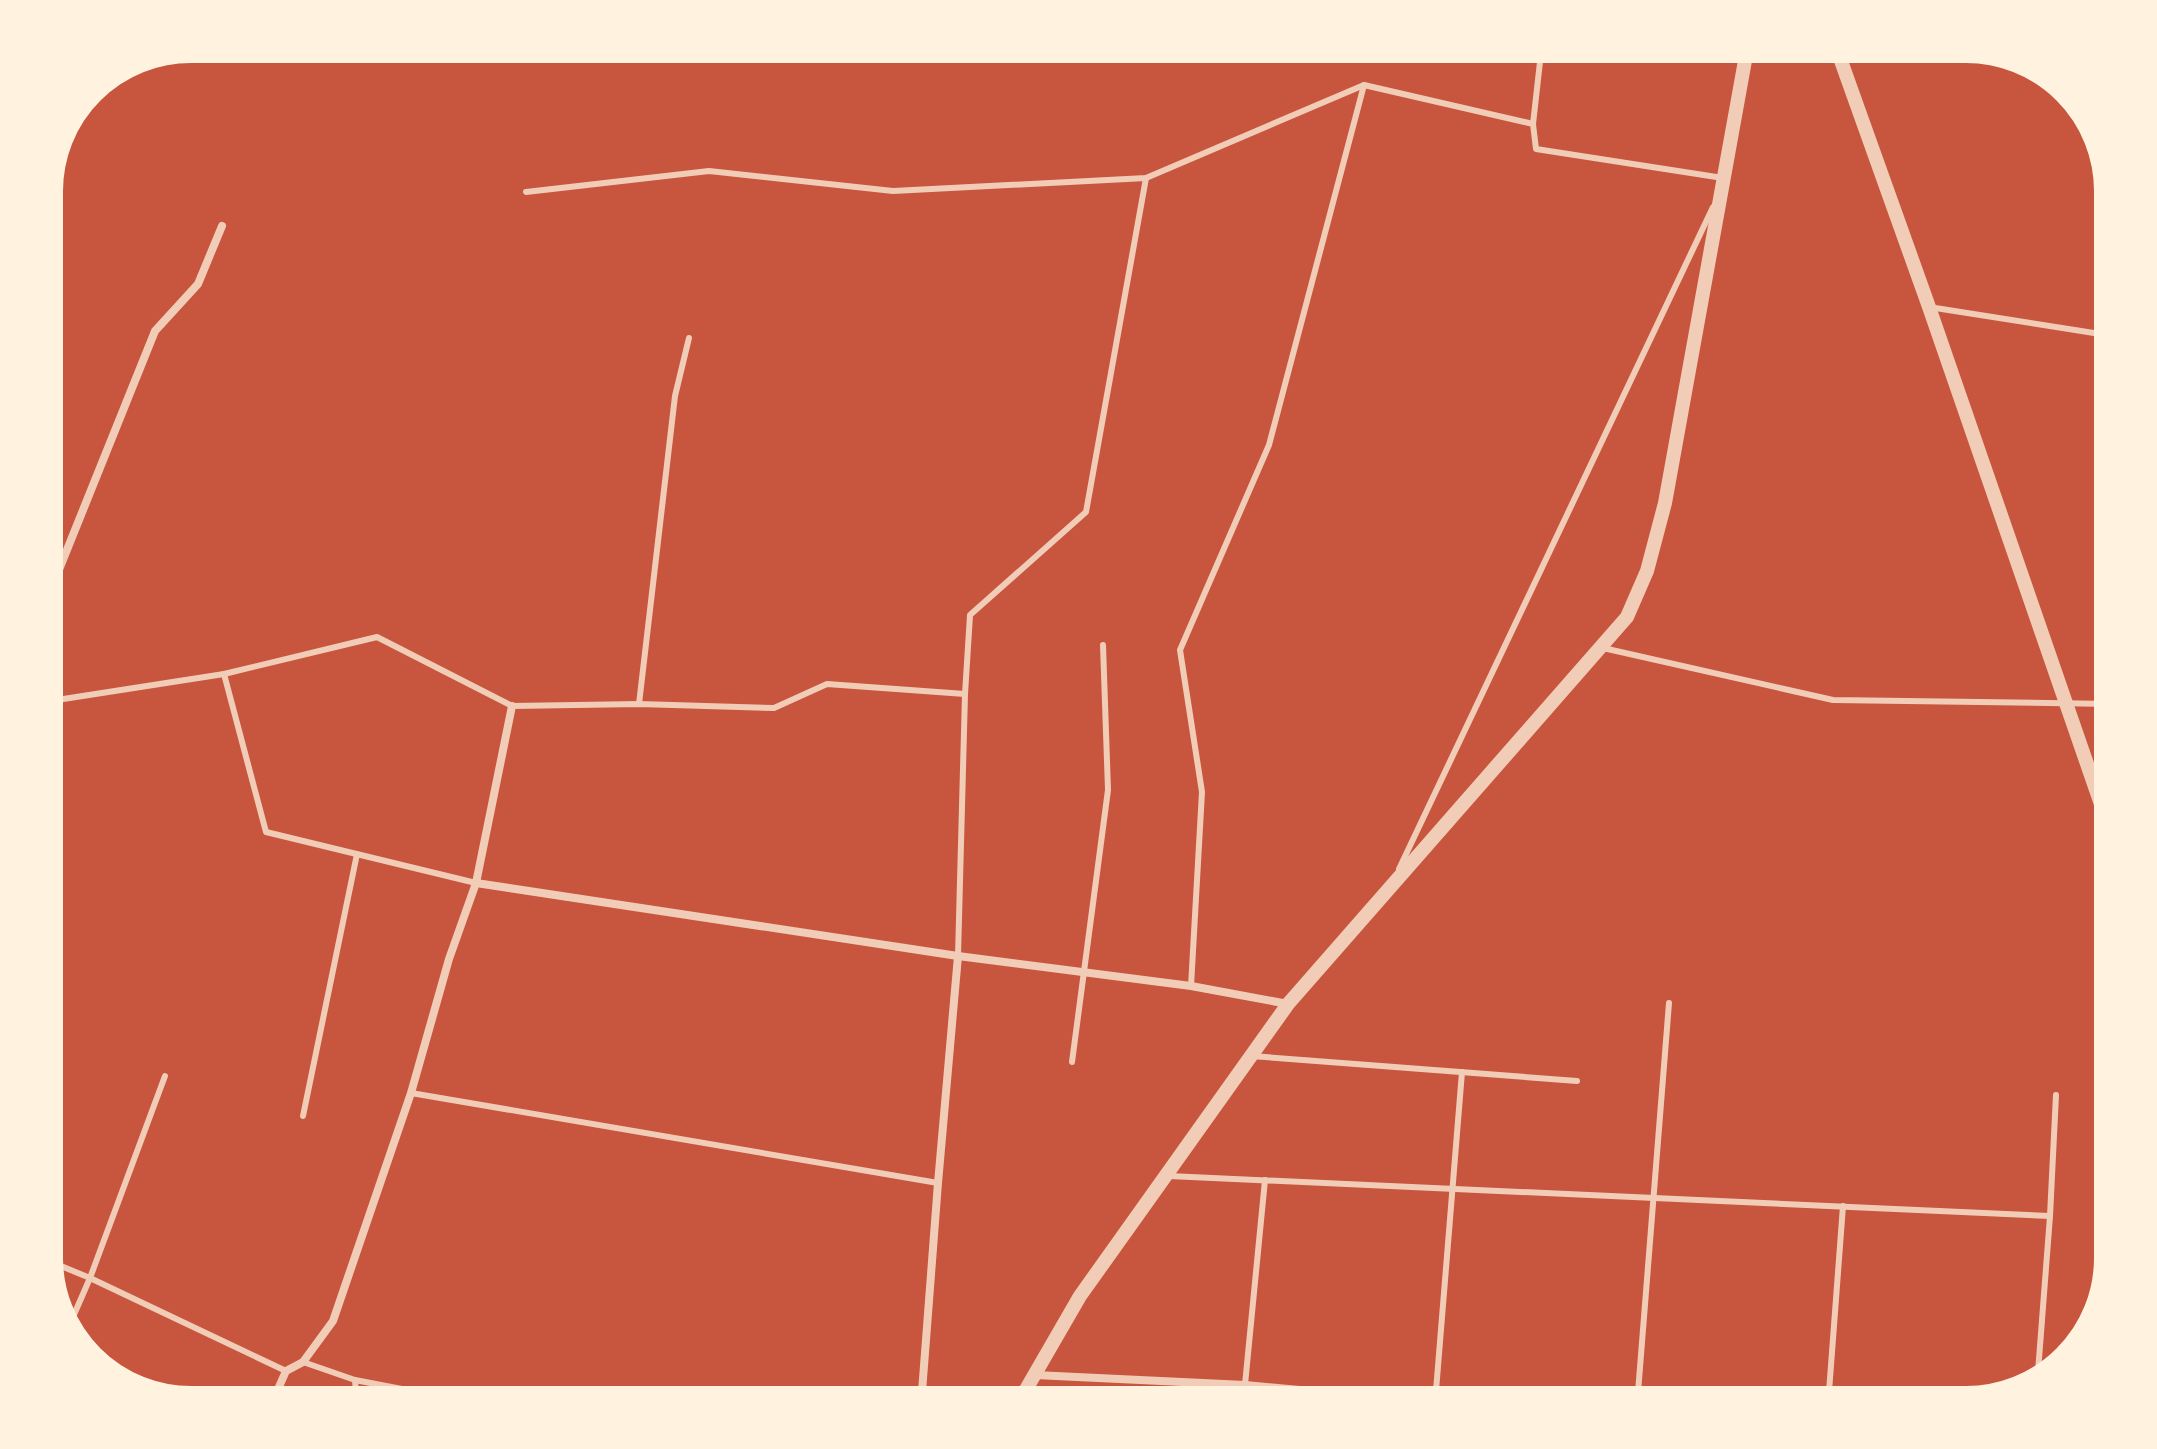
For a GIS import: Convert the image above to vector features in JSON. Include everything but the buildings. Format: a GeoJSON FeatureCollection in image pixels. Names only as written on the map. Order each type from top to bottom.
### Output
{"type":"FeatureCollection","features":[{"type":"Feature","properties":{"kind":"street"},"geometry":{"type":"LineString","coordinates":[[1025,1391],[1080,1296],[1288,1004],[1627,617],[1647,571],[1665,503],[1745,58]]}},
{"type":"Feature","properties":{"kind":"street"},"geometry":{"type":"LineString","coordinates":[[1840,58],[2099,798]]}},
{"type":"Feature","properties":{"kind":"street"},"geometry":{"type":"LineString","coordinates":[[58,572],[155,331],[198,284],[222,226]]}},
{"type":"Feature","properties":{"kind":"street"},"geometry":{"type":"LineString","coordinates":[[277,1391],[286,1371],[303,1362],[333,1321],[411,1093],[449,959],[476,883],[512,706]]}},
{"type":"Feature","properties":{"kind":"street"},"geometry":{"type":"LineString","coordinates":[[476,883],[958,956],[1191,986],[1288,1004]]}},
{"type":"Feature","properties":{"kind":"street"},"geometry":{"type":"LineString","coordinates":[[922,1391],[958,956]]}},
{"type":"Feature","properties":{"kind":"street"},"geometry":{"type":"LineString","coordinates":[[1035,1375],[1245,1385],[1305,1391]]}},
{"type":"Feature","properties":{"kind":"lane"},"geometry":{"type":"LineString","coordinates":[[1390,887],[1722,184],[1536,149],[1533,124],[1540,58]]}},
{"type":"Feature","properties":{"kind":"lane"},"geometry":{"type":"LineString","coordinates":[[526,192],[709,171],[893,191],[1146,178],[1364,85],[1533,124]]}},
{"type":"Feature","properties":{"kind":"lane"},"geometry":{"type":"LineString","coordinates":[[1191,986],[1202,792],[1180,650],[1269,445],[1364,85]]}},
{"type":"Feature","properties":{"kind":"lane"},"geometry":{"type":"LineString","coordinates":[[958,956],[970,615],[1086,512],[1146,178]]}},
{"type":"Feature","properties":{"kind":"lane"},"geometry":{"type":"LineString","coordinates":[[1929,307],[2099,334]]}},
{"type":"Feature","properties":{"kind":"lane"},"geometry":{"type":"LineString","coordinates":[[639,704],[675,396],[689,338]]}},
{"type":"Feature","properties":{"kind":"lane"},"geometry":{"type":"LineString","coordinates":[[58,700],[224,674],[377,637],[512,706],[639,704],[774,708],[827,684],[965,694]]}},
{"type":"Feature","properties":{"kind":"lane"},"geometry":{"type":"LineString","coordinates":[[1072,1062],[1108,790],[1103,645]]}},
{"type":"Feature","properties":{"kind":"lane"},"geometry":{"type":"LineString","coordinates":[[1601,647],[1833,700],[2099,704]]}},
{"type":"Feature","properties":{"kind":"lane"},"geometry":{"type":"LineString","coordinates":[[224,674],[266,832],[476,883]]}},
{"type":"Feature","properties":{"kind":"lane"},"geometry":{"type":"LineString","coordinates":[[303,1116],[357,854]]}},
{"type":"Feature","properties":{"kind":"lane"},"geometry":{"type":"LineString","coordinates":[[1638,1391],[1669,1003]]}},
{"type":"Feature","properties":{"kind":"lane"},"geometry":{"type":"LineString","coordinates":[[1251,1056],[1577,1081]]}},
{"type":"Feature","properties":{"kind":"lane"},"geometry":{"type":"LineString","coordinates":[[1436,1391],[1462,1072]]}},
{"type":"Feature","properties":{"kind":"lane"},"geometry":{"type":"LineString","coordinates":[[73,1318],[165,1076]]}},
{"type":"Feature","properties":{"kind":"lane"},"geometry":{"type":"LineString","coordinates":[[411,1093],[938,1183]]}},
{"type":"Feature","properties":{"kind":"lane"},"geometry":{"type":"LineString","coordinates":[[2038,1370],[2056,1095]]}},
{"type":"Feature","properties":{"kind":"lane"},"geometry":{"type":"LineString","coordinates":[[1166,1175],[2050,1216]]}},
{"type":"Feature","properties":{"kind":"lane"},"geometry":{"type":"LineString","coordinates":[[1244,1391],[1265,1180]]}},
{"type":"Feature","properties":{"kind":"lane"},"geometry":{"type":"LineString","coordinates":[[1829,1391],[1843,1206]]}},
{"type":"Feature","properties":{"kind":"lane"},"geometry":{"type":"LineString","coordinates":[[58,1265],[286,1371]]}},
{"type":"Feature","properties":{"kind":"lane"},"geometry":{"type":"LineString","coordinates":[[303,1362],[355,1380],[412,1391]]}},
{"type":"Feature","properties":{"kind":"lane"},"geometry":{"type":"LineString","coordinates":[[355,1380],[356,1391]]}}]}
